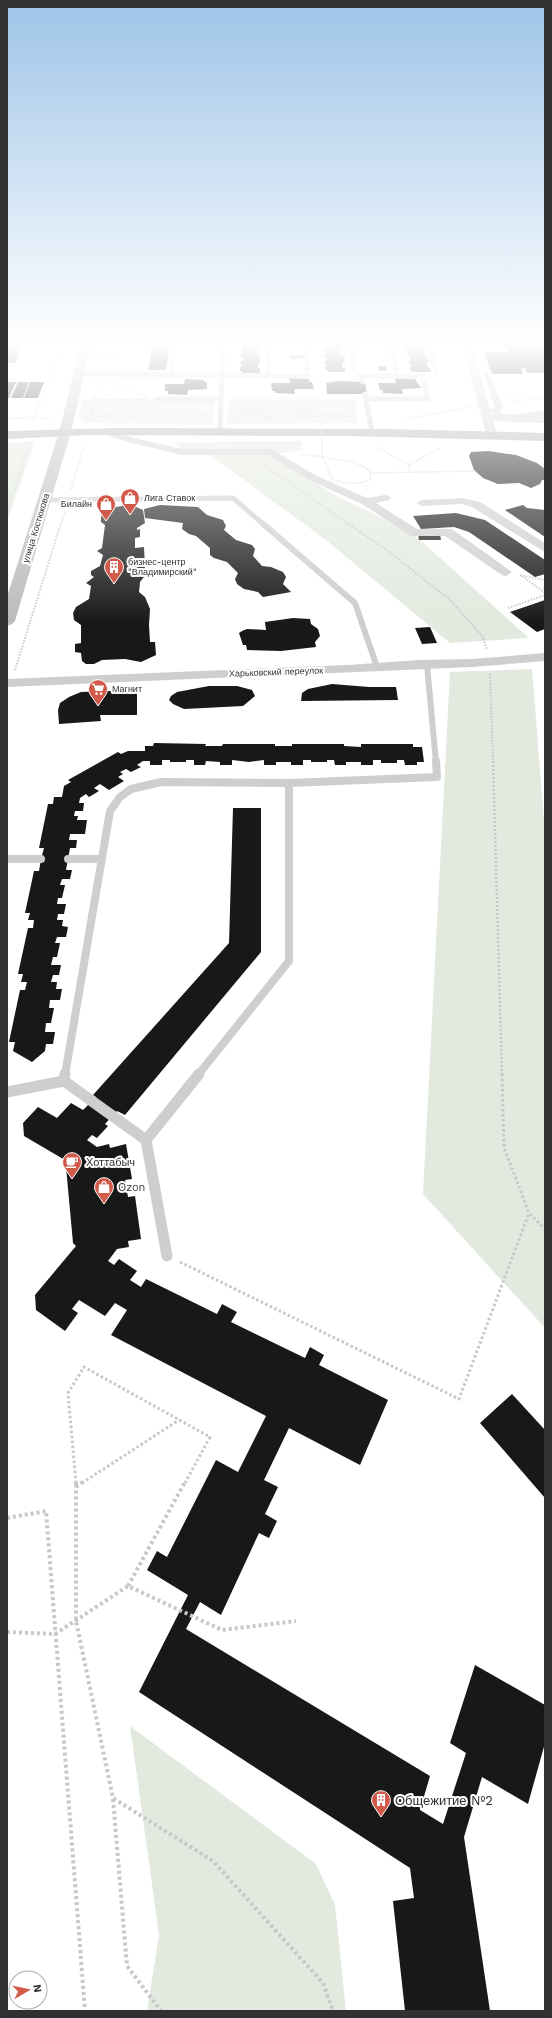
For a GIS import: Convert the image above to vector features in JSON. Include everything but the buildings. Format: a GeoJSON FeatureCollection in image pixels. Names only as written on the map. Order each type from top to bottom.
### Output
{"type":"FeatureCollection","features":[{"type":"Feature","properties":{"kind":"main road","name":"улица Костюкова"},"geometry":{"type":"LineString","coordinates":[[7,621],[64,435]]}},
{"type":"Feature","properties":{"kind":"main road"},"geometry":{"type":"LineString","coordinates":[[510,435],[545,439]]}},
{"type":"Feature","properties":{"kind":"street"},"geometry":{"type":"LineString","coordinates":[[117,435],[182,452],[271,452],[312,478],[366,502],[415,532],[448,532],[506,572]]}},
{"type":"Feature","properties":{"kind":"street"},"geometry":{"type":"LineString","coordinates":[[366,502],[385,498]]}},
{"type":"Feature","properties":{"kind":"street"},"geometry":{"type":"LineString","coordinates":[[422,502],[462,502],[476,504],[545,548]]}},
{"type":"Feature","properties":{"kind":"street","name":"Харьковский переулок"},"geometry":{"type":"LineString","coordinates":[[9,683],[419,664],[427,665],[545,657]]}},
{"type":"Feature","properties":{"kind":"lane"},"geometry":{"type":"LineString","coordinates":[[44,500],[234,498],[355,603],[377,667]]}},
{"type":"Feature","properties":{"kind":"lane"},"geometry":{"type":"LineString","coordinates":[[64,1081],[110,810],[116,799],[128,790],[144,784],[161,782],[289,783],[437,777],[427,665]]}},
{"type":"Feature","properties":{"kind":"lane"},"geometry":{"type":"LineString","coordinates":[[146,1140],[289,961],[289,783]]}},
{"type":"Feature","properties":{"kind":"lane"},"geometry":{"type":"LineString","coordinates":[[7,859],[41,859]]}},
{"type":"Feature","properties":{"kind":"lane"},"geometry":{"type":"LineString","coordinates":[[68,859],[102,859]]}},
{"type":"Feature","properties":{"kind":"lane"},"geometry":{"type":"LineString","coordinates":[[7,1092],[64,1081],[146,1140],[167,1256]]}},
{"type":"Feature","properties":{"kind":"path"},"geometry":{"type":"LineString","coordinates":[[322,435],[322,453]]}},
{"type":"Feature","properties":{"kind":"path"},"geometry":{"type":"LineString","coordinates":[[9,683],[68,500],[84,444]]}},
{"type":"Feature","properties":{"kind":"path"},"geometry":{"type":"LineString","coordinates":[[7,512],[28,447]]}},
{"type":"Feature","properties":{"kind":"path"},"geometry":{"type":"LineString","coordinates":[[375,447],[390,453],[409,465],[410,472]]}},
{"type":"Feature","properties":{"kind":"path"},"geometry":{"type":"LineString","coordinates":[[409,465],[441,448]]}},
{"type":"Feature","properties":{"kind":"path"},"geometry":{"type":"LineString","coordinates":[[243,452],[388,551],[449,600],[483,637],[490,661],[504,1148],[529,1213],[545,1229]]}},
{"type":"Feature","properties":{"kind":"path"},"geometry":{"type":"LineString","coordinates":[[372,473],[371,479],[366,482],[344,484],[332,479],[323,457],[362,464],[372,473],[475,472]]}},
{"type":"Feature","properties":{"kind":"path"},"geometry":{"type":"LineString","coordinates":[[8,474],[20,472]]}},
{"type":"Feature","properties":{"kind":"path"},"geometry":{"type":"LineString","coordinates":[[7,494],[13,494]]}},
{"type":"Feature","properties":{"kind":"path"},"geometry":{"type":"LineString","coordinates":[[506,572],[545,580]]}},
{"type":"Feature","properties":{"kind":"path"},"geometry":{"type":"LineString","coordinates":[[508,608],[545,594],[522,576]]}},
{"type":"Feature","properties":{"kind":"path"},"geometry":{"type":"LineString","coordinates":[[542,591],[545,587]]}},
{"type":"Feature","properties":{"kind":"path"},"geometry":{"type":"LineString","coordinates":[[167,1256],[458,1399],[529,1213]]}},
{"type":"Feature","properties":{"kind":"path"},"geometry":{"type":"LineString","coordinates":[[7,1632],[55,1634],[76,1621],[128,1586],[210,1437],[84,1368],[68,1394],[76,1487],[76,1621],[113,1798],[127,1966],[161,2011]]}},
{"type":"Feature","properties":{"kind":"path"},"geometry":{"type":"LineString","coordinates":[[76,1487],[179,1420]]}},
{"type":"Feature","properties":{"kind":"path"},"geometry":{"type":"LineString","coordinates":[[7,1518],[46,1511],[85,2011]]}},
{"type":"Feature","properties":{"kind":"path"},"geometry":{"type":"LineString","coordinates":[[128,1586],[222,1630],[296,1621]]}},
{"type":"Feature","properties":{"kind":"path"},"geometry":{"type":"LineString","coordinates":[[113,1798],[213,1861],[324,1983],[333,2011]]}},
{"type":"Feature","properties":{"kind":"shaded area"},"geometry":{"type":"Polygon","coordinates":[[[35,441],[7,522],[7,443],[35,441]]]}},
{"type":"Feature","properties":{"kind":"shaded area"},"geometry":{"type":"Polygon","coordinates":[[[302,441],[301,450],[271,455],[336,496],[374,514],[418,538],[529,638],[450,643],[326,540],[210,455],[187,454],[174,443],[302,441]]]}},
{"type":"Feature","properties":{"kind":"shaded area"},"geometry":{"type":"Polygon","coordinates":[[[532,669],[545,834],[545,1328],[423,1194],[450,672],[532,669]]]}},
{"type":"Feature","properties":{"kind":"shaded area"},"geometry":{"type":"Polygon","coordinates":[[[130,1726],[316,1864],[335,1905],[346,2011],[147,2011],[159,1935],[130,1726]]]}},
{"type":"Feature","properties":{"kind":"place","name":"Лига Ставок"},"geometry":{"type":"Point","coordinates":[130,515]}},
{"type":"Feature","properties":{"kind":"place","name":"Билайн"},"geometry":{"type":"Point","coordinates":[106,521]}},
{"type":"Feature","properties":{"kind":"place","name":"бизнес-центр \"Владимирский\""},"geometry":{"type":"Point","coordinates":[114,584]}},
{"type":"Feature","properties":{"kind":"place","name":"Магнит"},"geometry":{"type":"Point","coordinates":[98,706]}},
{"type":"Feature","properties":{"kind":"place","name":"Хоттабыч"},"geometry":{"type":"Point","coordinates":[72,1179]}},
{"type":"Feature","properties":{"kind":"place","name":"Ozon"},"geometry":{"type":"Point","coordinates":[104,1204]}},
{"type":"Feature","properties":{"kind":"place","name":"Общежитие №2"},"geometry":{"type":"Point","coordinates":[381,1817]}}]}
